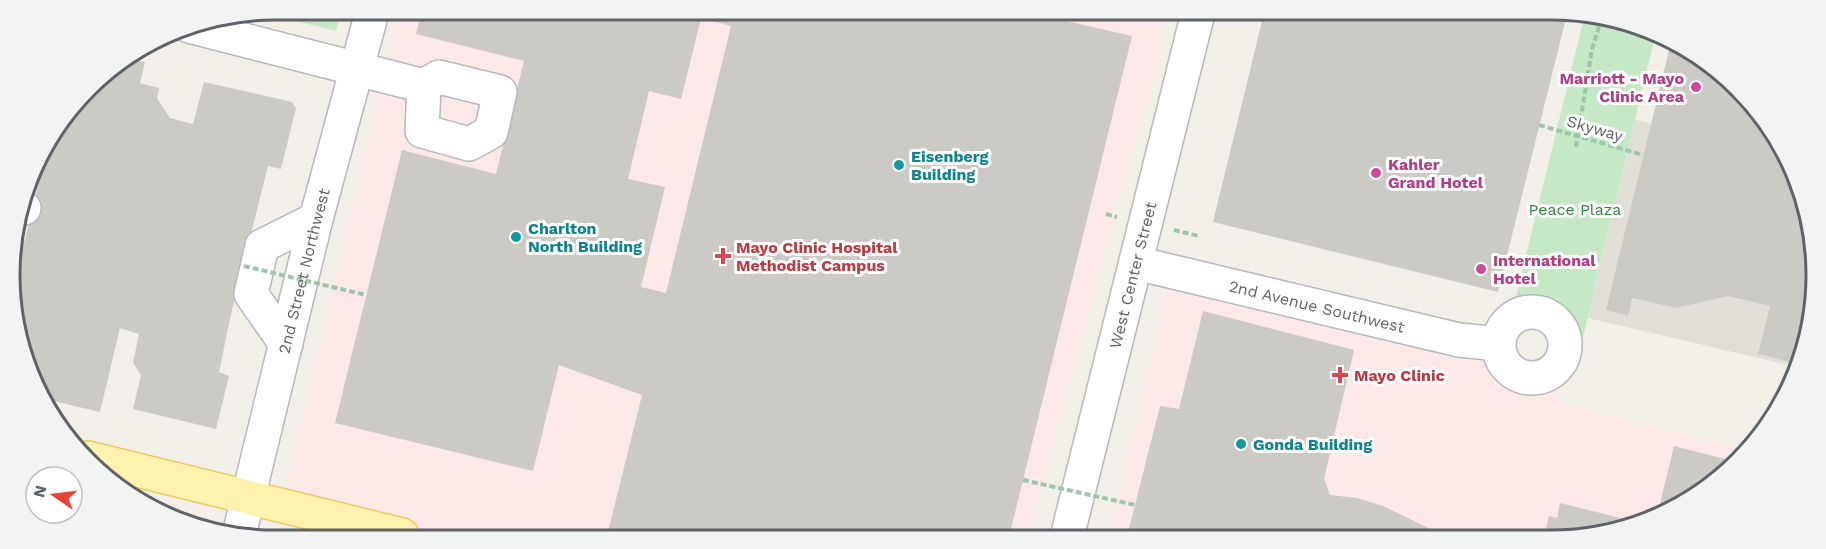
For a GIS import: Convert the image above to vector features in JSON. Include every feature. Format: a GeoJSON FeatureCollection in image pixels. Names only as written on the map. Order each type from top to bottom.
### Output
{"type":"FeatureCollection","features":[{"type":"Feature","properties":{"kind":"main road"},"geometry":{"type":"LineString","coordinates":[[101,461],[382,530]]}},
{"type":"Feature","properties":{"kind":"street","name":"2nd Street Northwest"},"geometry":{"type":"LineString","coordinates":[[241,527],[316,219],[370,20]]}},
{"type":"Feature","properties":{"kind":"street","name":"West Center Street"},"geometry":{"type":"LineString","coordinates":[[1069,530],[1196,20]]}},
{"type":"Feature","properties":{"kind":"street"},"geometry":{"type":"LineString","coordinates":[[204,30],[424,86]]}},
{"type":"Feature","properties":{"kind":"street"},"geometry":{"type":"LineString","coordinates":[[286,344],[251,294],[261,246],[316,219]]}},
{"type":"Feature","properties":{"kind":"street","name":"2nd Avenue Southwest"},"geometry":{"type":"LineString","coordinates":[[1136,262],[1459,340],[1499,344]]}},
{"type":"Feature","properties":{"kind":"path"},"geometry":{"type":"LineString","coordinates":[[1576,147],[1592,49],[1600,24]]}},
{"type":"Feature","properties":{"kind":"path","name":"Skyway"},"geometry":{"type":"LineString","coordinates":[[1539,124],[1643,155]]}},
{"type":"Feature","properties":{"kind":"path"},"geometry":{"type":"LineString","coordinates":[[244,266],[366,295]]}},
{"type":"Feature","properties":{"kind":"path"},"geometry":{"type":"LineString","coordinates":[[1023,480],[1135,506]]}},
{"type":"Feature","properties":{"kind":"shaded area","name":"Mayo Clinic Hospital Methodist Campus"},"geometry":{"type":"Polygon","coordinates":[[[397,20],[1168,20],[1030,530],[421,530],[284,499],[397,20]]]}},
{"type":"Feature","properties":{"kind":"shaded area"},"geometry":{"type":"Polygon","coordinates":[[[1635,120],[1775,153],[1787,177],[1798,209],[1806,258],[1806,291],[1802,324],[1790,365],[1588,318],[1635,120]]]}},
{"type":"Feature","properties":{"kind":"shaded area","name":"Mayo Clinic"},"geometry":{"type":"Polygon","coordinates":[[[1173,271],[1499,344],[1566,405],[1738,448],[1707,477],[1679,495],[1649,510],[1601,525],[1552,530],[1110,530],[1173,271]]]}},
{"type":"Feature","properties":{"kind":"green space"},"geometry":{"type":"Polygon","coordinates":[[[292,20],[338,20],[336,31],[292,20]]]}},
{"type":"Feature","properties":{"kind":"green space","name":"Peace Plaza"},"geometry":{"type":"Polygon","coordinates":[[[1583,22],[1617,28],[1654,41],[1580,350],[1550,311],[1513,309],[1583,22]]]}},
{"type":"Feature","properties":{"kind":"building","name":"Mayo Clinic Hospital Methodist Campus"},"geometry":{"type":"Polygon","coordinates":[[[420,20],[701,20],[681,99],[649,91],[628,179],[665,187],[641,287],[666,293],[731,26],[708,20],[1062,20],[1132,36],[1011,530],[608,530],[642,395],[559,365],[533,471],[335,423],[402,150],[496,174],[524,61],[416,34],[420,20]]]}},
{"type":"Feature","properties":{"kind":"building","name":"Kahler Grand Hotel"},"geometry":{"type":"Polygon","coordinates":[[[1262,20],[1566,20],[1498,292],[1213,222],[1262,20]]]}},
{"type":"Feature","properties":{"kind":"building"},"geometry":{"type":"Polygon","coordinates":[[[1669,49],[1707,72],[1732,94],[1764,133],[1780,162],[1793,193],[1802,225],[1806,258],[1806,291],[1802,324],[1791,362],[1758,354],[1770,306],[1728,296],[1676,308],[1632,298],[1628,316],[1606,310],[1669,49]]]}},
{"type":"Feature","properties":{"kind":"building"},"geometry":{"type":"Polygon","coordinates":[[[136,60],[145,62],[140,83],[159,88],[157,98],[170,118],[193,124],[204,82],[292,102],[296,108],[281,169],[268,166],[231,314],[219,372],[229,376],[216,429],[133,409],[141,375],[133,363],[139,334],[120,328],[100,412],[53,401],[39,372],[28,340],[20,291],[22,242],[24,243],[41,175],[54,147],[72,119],[106,83],[136,60]]]}},
{"type":"Feature","properties":{"kind":"building","name":"Gonda Building"},"geometry":{"type":"Polygon","coordinates":[[[1203,311],[1354,350],[1324,479],[1330,495],[1357,498],[1383,506],[1433,530],[1129,530],[1160,406],[1179,409],[1203,311]]]}},
{"type":"Feature","properties":{"kind":"building"},"geometry":{"type":"Polygon","coordinates":[[[1674,446],[1727,459],[1693,487],[1660,505],[1674,446]]]}},
{"type":"Feature","properties":{"kind":"building"},"geometry":{"type":"Polygon","coordinates":[[[1560,503],[1624,519],[1601,525],[1546,530],[1549,516],[1557,518],[1560,503]]]}},
{"type":"Feature","properties":{"kind":"place","name":"Marriott - Mayo Clinic Area"},"geometry":{"type":"Point","coordinates":[1696,87]}},
{"type":"Feature","properties":{"kind":"place","name":"Eisenberg Building"},"geometry":{"type":"Point","coordinates":[899,165]}},
{"type":"Feature","properties":{"kind":"place","name":"Kahler Grand Hotel"},"geometry":{"type":"Point","coordinates":[1376,173]}},
{"type":"Feature","properties":{"kind":"place","name":"Charlton North Building"},"geometry":{"type":"Point","coordinates":[516,237]}},
{"type":"Feature","properties":{"kind":"place","name":"Mayo Clinic Hospital Methodist Campus"},"geometry":{"type":"Point","coordinates":[723,256]}},
{"type":"Feature","properties":{"kind":"place","name":"International Hotel"},"geometry":{"type":"Point","coordinates":[1481,269]}},
{"type":"Feature","properties":{"kind":"place","name":"Mayo Clinic"},"geometry":{"type":"Point","coordinates":[1340,375]}},
{"type":"Feature","properties":{"kind":"place","name":"Gonda Building"},"geometry":{"type":"Point","coordinates":[1241,444]}}]}
